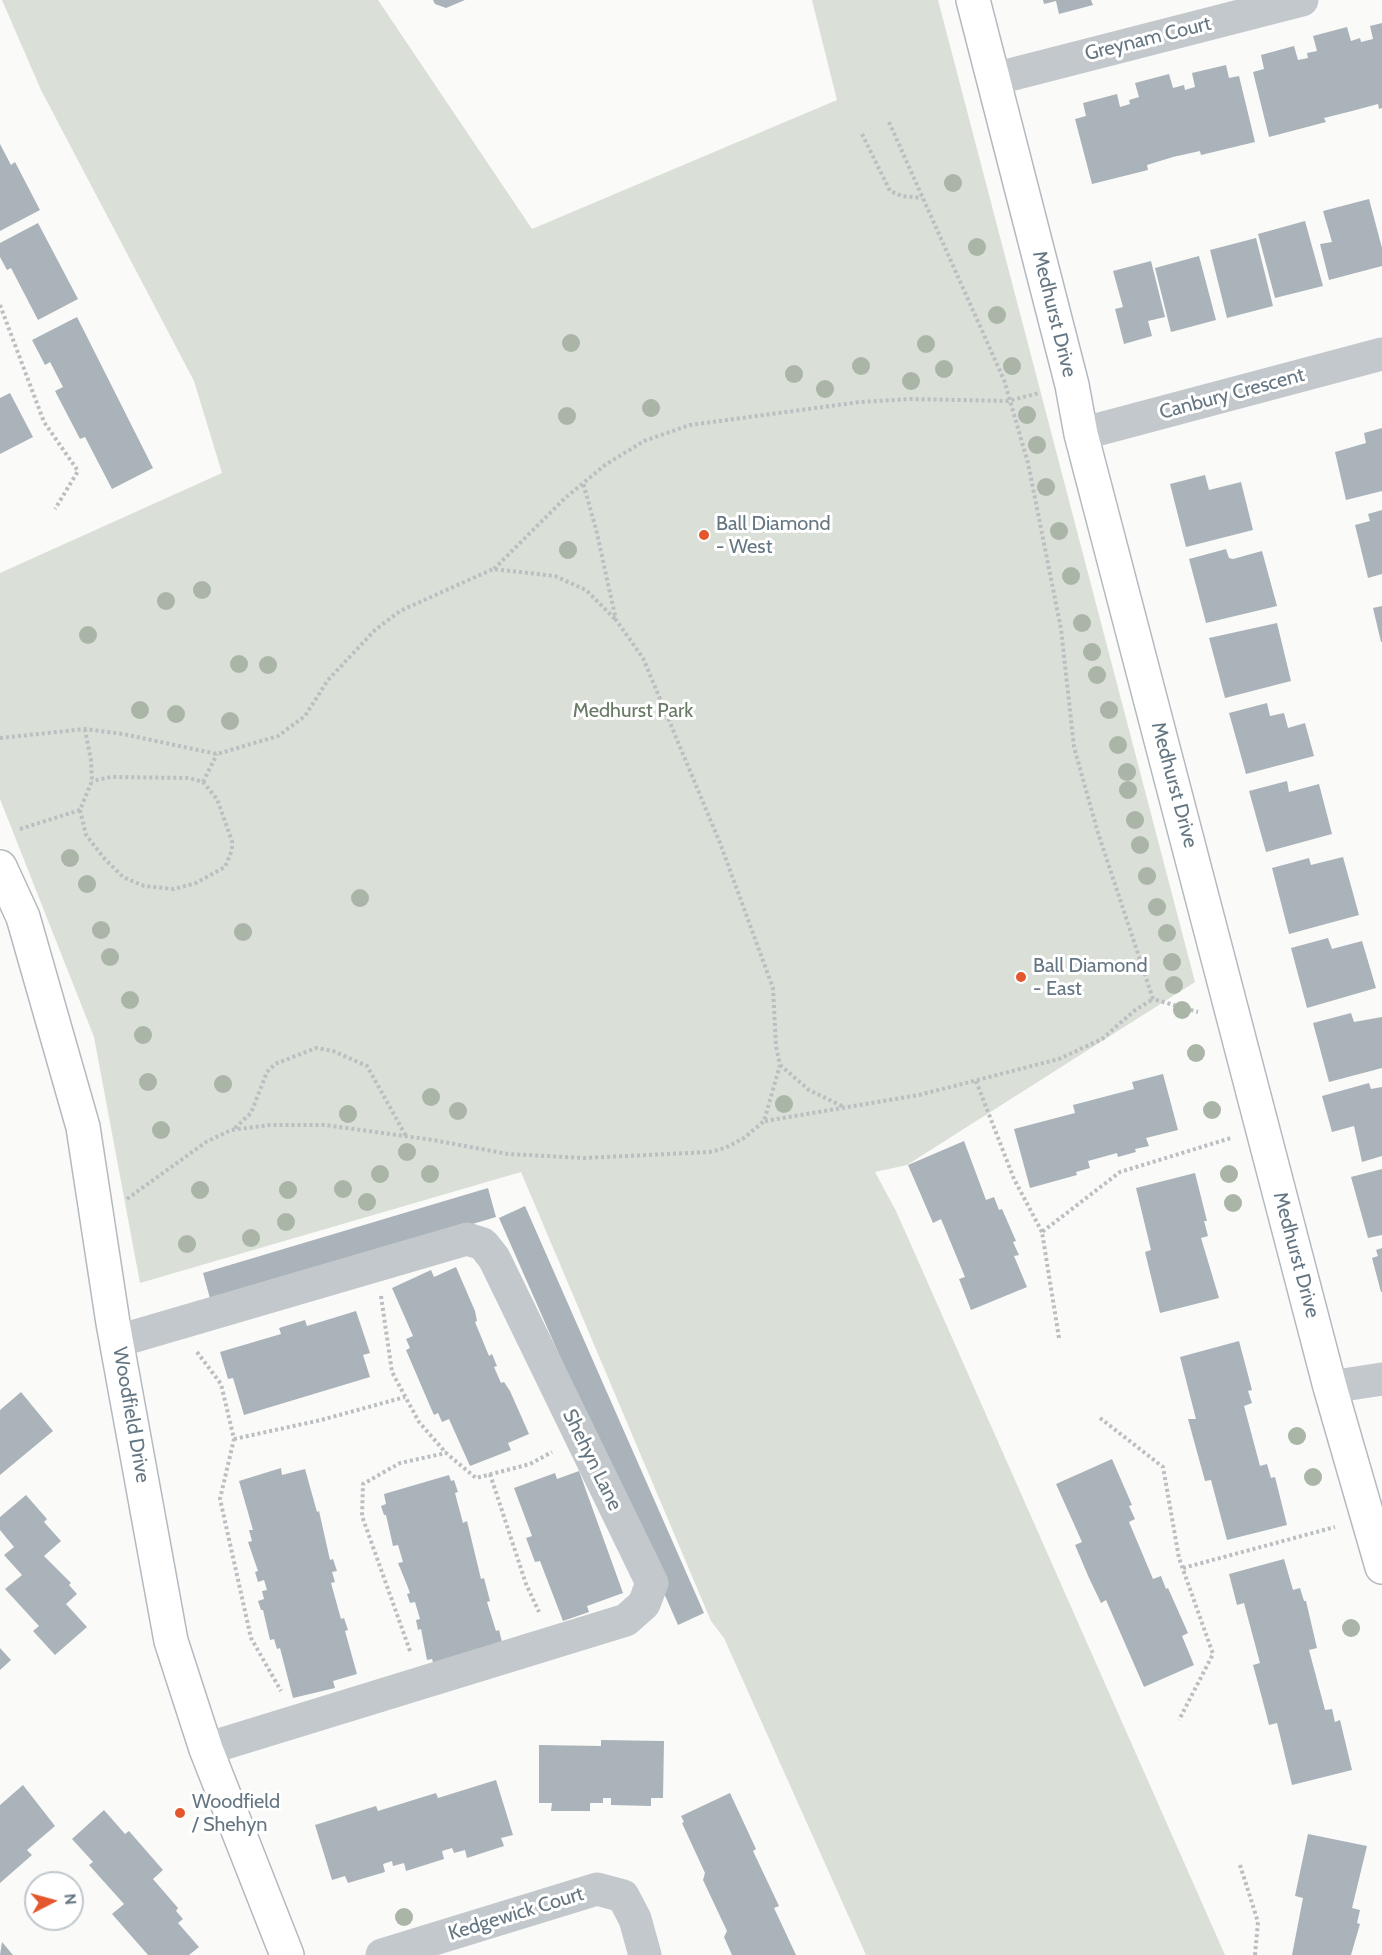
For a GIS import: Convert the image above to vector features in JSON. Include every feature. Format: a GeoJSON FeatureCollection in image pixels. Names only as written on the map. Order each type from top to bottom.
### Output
{"type":"FeatureCollection","features":[{"type":"Feature","properties":{"kind":"street","name":"Medhurst Drive"},"geometry":{"type":"LineString","coordinates":[[973,0],[1072,385],[1082,434],[1330,1387],[1382,1567]]}},
{"type":"Feature","properties":{"kind":"street","name":"Greynam Court"},"geometry":{"type":"LineString","coordinates":[[994,79],[1302,0]]}},
{"type":"Feature","properties":{"kind":"street","name":"Canbury Crescent"},"geometry":{"type":"LineString","coordinates":[[1082,434],[1382,354]]}},
{"type":"Feature","properties":{"kind":"street","name":"Woodfield Drive"},"geometry":{"type":"LineString","coordinates":[[0,867],[23,917],[82,1127],[171,1641],[206,1749],[286,1955]]}},
{"type":"Feature","properties":{"kind":"street","name":"Shehyn Lane"},"geometry":{"type":"LineString","coordinates":[[118,1341],[467,1239],[483,1244],[494,1258],[652,1583],[644,1604],[626,1620],[206,1749]]}},
{"type":"Feature","properties":{"kind":"street"},"geometry":{"type":"LineString","coordinates":[[1330,1387],[1382,1380]]}},
{"type":"Feature","properties":{"kind":"street","name":"Kedgewick Court"},"geometry":{"type":"LineString","coordinates":[[382,1955],[597,1888],[622,1896],[635,1919],[645,1955]]}},
{"type":"Feature","properties":{"kind":"path"},"geometry":{"type":"LineString","coordinates":[[889,122],[1004,380],[1028,463],[1059,618],[1074,747],[1098,833],[1154,999]]}},
{"type":"Feature","properties":{"kind":"path"},"geometry":{"type":"LineString","coordinates":[[862,134],[890,191],[902,196],[922,198]]}},
{"type":"Feature","properties":{"kind":"path"},"geometry":{"type":"LineString","coordinates":[[0,304],[44,422],[78,471],[55,509]]}},
{"type":"Feature","properties":{"kind":"path"},"geometry":{"type":"LineString","coordinates":[[0,738],[85,729],[123,734],[217,754],[233,752],[278,736],[305,716],[328,680],[375,630],[391,617],[493,569],[583,483],[605,465],[644,441],[690,425],[860,402],[1008,400]]}},
{"type":"Feature","properties":{"kind":"path"},"geometry":{"type":"LineString","coordinates":[[583,483],[596,529],[616,620]]}},
{"type":"Feature","properties":{"kind":"path"},"geometry":{"type":"LineString","coordinates":[[493,569],[555,576],[586,590],[616,620],[643,658],[750,921],[773,988],[776,1046],[780,1065],[764,1121]]}},
{"type":"Feature","properties":{"kind":"path"},"geometry":{"type":"LineString","coordinates":[[85,729],[92,760],[92,781],[80,810],[86,836],[123,877],[144,886],[174,889],[196,883],[225,867],[232,850],[232,841],[217,799],[203,782],[189,778],[111,777],[92,781]]}},
{"type":"Feature","properties":{"kind":"path"},"geometry":{"type":"LineString","coordinates":[[203,782],[217,754]]}},
{"type":"Feature","properties":{"kind":"path"},"geometry":{"type":"LineString","coordinates":[[20,829],[80,810]]}},
{"type":"Feature","properties":{"kind":"path"},"geometry":{"type":"LineString","coordinates":[[231,1130],[270,1125],[325,1125],[508,1154],[619,1157],[710,1152],[725,1148],[744,1138],[764,1121],[919,1095],[1059,1059],[1102,1039],[1134,1011],[1154,999],[1236,1023]]}},
{"type":"Feature","properties":{"kind":"path"},"geometry":{"type":"LineString","coordinates":[[96,1206],[129,1198],[206,1143],[242,1124],[251,1113],[267,1072],[275,1064],[315,1048],[333,1051],[367,1066],[406,1137]]}},
{"type":"Feature","properties":{"kind":"path"},"geometry":{"type":"LineString","coordinates":[[780,1065],[809,1090],[843,1107]]}},
{"type":"Feature","properties":{"kind":"path"},"geometry":{"type":"LineString","coordinates":[[976,1081],[1014,1179],[1042,1232],[1059,1338]]}},
{"type":"Feature","properties":{"kind":"path"},"geometry":{"type":"LineString","coordinates":[[1042,1232],[1120,1172],[1263,1128]]}},
{"type":"Feature","properties":{"kind":"path"},"geometry":{"type":"LineString","coordinates":[[378,1266],[392,1372],[419,1422],[446,1453],[476,1478],[530,1464],[581,1437]]}},
{"type":"Feature","properties":{"kind":"path"},"geometry":{"type":"LineString","coordinates":[[177,1325],[221,1384],[234,1439],[220,1499],[232,1555],[251,1638],[297,1721]]}},
{"type":"Feature","properties":{"kind":"path"},"geometry":{"type":"LineString","coordinates":[[234,1439],[321,1420],[405,1396]]}},
{"type":"Feature","properties":{"kind":"path"},"geometry":{"type":"LineString","coordinates":[[1100,1418],[1163,1467],[1183,1568],[1214,1654],[1179,1720]]}},
{"type":"Feature","properties":{"kind":"path"},"geometry":{"type":"LineString","coordinates":[[421,1683],[362,1516],[363,1484],[400,1462],[446,1453]]}},
{"type":"Feature","properties":{"kind":"path"},"geometry":{"type":"LineString","coordinates":[[490,1474],[526,1584],[554,1642]]}},
{"type":"Feature","properties":{"kind":"path"},"geometry":{"type":"LineString","coordinates":[[1183,1568],[1368,1519]]}},
{"type":"Feature","properties":{"kind":"path"},"geometry":{"type":"LineString","coordinates":[[1240,1865],[1258,1922],[1255,1955]]}},
{"type":"Feature","properties":{"kind":"green space","name":"Medhurst Park"},"geometry":{"type":"Polygon","coordinates":[[[2,0],[378,0],[532,229],[837,100],[812,0],[938,0],[1195,982],[907,1165],[875,1172],[896,1211],[1225,1955],[866,1955],[724,1638],[711,1621],[521,1172],[140,1283],[94,1037],[0,799],[0,573],[222,473],[194,381],[41,90],[2,0]]]}},
{"type":"Feature","properties":{"kind":"building"},"geometry":{"type":"Polygon","coordinates":[[[433,0],[465,0],[446,8],[435,4],[433,0]]]}},
{"type":"Feature","properties":{"kind":"building"},"geometry":{"type":"Polygon","coordinates":[[[1043,0],[1091,0],[1093,5],[1059,14],[1056,1],[1044,4],[1043,0]]]}},
{"type":"Feature","properties":{"kind":"building"},"geometry":{"type":"Polygon","coordinates":[[[1382,23],[1382,108],[1379,109],[1378,104],[1324,118],[1326,122],[1269,137],[1253,72],[1264,69],[1261,55],[1294,46],[1298,60],[1308,58],[1307,53],[1317,51],[1313,36],[1347,27],[1351,41],[1360,38],[1361,42],[1373,39],[1370,26],[1382,23]]]}},
{"type":"Feature","properties":{"kind":"building"},"geometry":{"type":"Polygon","coordinates":[[[1226,65],[1229,78],[1239,76],[1255,142],[1201,155],[1200,151],[1173,157],[1147,165],[1148,170],[1092,184],[1075,119],[1086,116],[1083,103],[1117,94],[1120,107],[1130,104],[1129,100],[1139,97],[1135,83],[1169,74],[1173,88],[1184,85],[1185,90],[1195,87],[1192,73],[1226,65]]]}},
{"type":"Feature","properties":{"kind":"building"},"geometry":{"type":"Polygon","coordinates":[[[0,144],[11,165],[15,162],[40,210],[0,231],[0,144]]]}},
{"type":"Feature","properties":{"kind":"building"},"geometry":{"type":"Polygon","coordinates":[[[1369,199],[1382,248],[1382,266],[1329,280],[1320,244],[1332,242],[1323,211],[1369,199]]]}},
{"type":"Feature","properties":{"kind":"building"},"geometry":{"type":"Polygon","coordinates":[[[1305,221],[1323,286],[1275,298],[1258,234],[1305,221]]]}},
{"type":"Feature","properties":{"kind":"building"},"geometry":{"type":"Polygon","coordinates":[[[38,223],[78,299],[38,320],[11,268],[7,270],[0,257],[0,243],[38,223]]]}},
{"type":"Feature","properties":{"kind":"building"},"geometry":{"type":"Polygon","coordinates":[[[1256,238],[1273,306],[1227,318],[1210,250],[1256,238]]]}},
{"type":"Feature","properties":{"kind":"building"},"geometry":{"type":"Polygon","coordinates":[[[1199,256],[1216,320],[1171,332],[1155,268],[1199,256]]]}},
{"type":"Feature","properties":{"kind":"building"},"geometry":{"type":"Polygon","coordinates":[[[1151,261],[1165,317],[1148,321],[1152,336],[1124,344],[1115,309],[1123,307],[1113,271],[1151,261]]]}},
{"type":"Feature","properties":{"kind":"building"},"geometry":{"type":"Polygon","coordinates":[[[77,317],[153,468],[112,489],[85,437],[80,439],[55,391],[63,387],[50,362],[45,365],[32,340],[77,317]]]}},
{"type":"Feature","properties":{"kind":"building"},"geometry":{"type":"Polygon","coordinates":[[[10,393],[33,437],[0,454],[0,398],[10,393]]]}},
{"type":"Feature","properties":{"kind":"building"},"geometry":{"type":"Polygon","coordinates":[[[1382,428],[1382,491],[1346,500],[1335,452],[1366,443],[1364,433],[1382,428]]]}},
{"type":"Feature","properties":{"kind":"building"},"geometry":{"type":"Polygon","coordinates":[[[1205,475],[1209,490],[1241,482],[1253,530],[1186,547],[1170,484],[1205,475]]]}},
{"type":"Feature","properties":{"kind":"building"},"geometry":{"type":"Polygon","coordinates":[[[1382,510],[1382,574],[1368,578],[1355,525],[1370,521],[1368,514],[1382,510]]]}},
{"type":"Feature","properties":{"kind":"building"},"geometry":{"type":"Polygon","coordinates":[[[1226,549],[1229,558],[1233,559],[1262,551],[1277,606],[1206,623],[1189,559],[1226,549]]]}},
{"type":"Feature","properties":{"kind":"building"},"geometry":{"type":"Polygon","coordinates":[[[1382,606],[1382,642],[1381,642],[1373,608],[1382,606]]]}},
{"type":"Feature","properties":{"kind":"building"},"geometry":{"type":"Polygon","coordinates":[[[1277,623],[1291,681],[1225,698],[1209,638],[1277,623]]]}},
{"type":"Feature","properties":{"kind":"building"},"geometry":{"type":"Polygon","coordinates":[[[1267,703],[1270,716],[1284,713],[1288,728],[1305,723],[1314,756],[1246,774],[1229,713],[1267,703]]]}},
{"type":"Feature","properties":{"kind":"building"},"geometry":{"type":"Polygon","coordinates":[[[1287,781],[1289,792],[1319,784],[1332,834],[1266,852],[1249,791],[1287,781]]]}},
{"type":"Feature","properties":{"kind":"building"},"geometry":{"type":"Polygon","coordinates":[[[1343,857],[1359,915],[1289,934],[1272,868],[1309,858],[1311,865],[1343,857]]]}},
{"type":"Feature","properties":{"kind":"building"},"geometry":{"type":"Polygon","coordinates":[[[1328,938],[1332,949],[1362,941],[1376,988],[1307,1008],[1291,948],[1328,938]]]}},
{"type":"Feature","properties":{"kind":"building"},"geometry":{"type":"Polygon","coordinates":[[[1351,1013],[1354,1022],[1382,1017],[1382,1068],[1329,1082],[1313,1023],[1351,1013]]]}},
{"type":"Feature","properties":{"kind":"building"},"geometry":{"type":"Polygon","coordinates":[[[1163,1074],[1178,1130],[1146,1138],[1149,1146],[1135,1149],[1136,1152],[1118,1157],[1117,1153],[1088,1161],[1090,1168],[1076,1172],[1077,1175],[1030,1188],[1014,1129],[1075,1113],[1073,1105],[1134,1089],[1132,1082],[1163,1074]]]}},
{"type":"Feature","properties":{"kind":"building"},"geometry":{"type":"Polygon","coordinates":[[[1369,1083],[1371,1089],[1382,1087],[1382,1156],[1362,1162],[1354,1126],[1332,1132],[1322,1096],[1369,1083]]]}},
{"type":"Feature","properties":{"kind":"building"},"geometry":{"type":"Polygon","coordinates":[[[964,1141],[986,1200],[994,1197],[1016,1241],[1013,1242],[1019,1255],[1014,1256],[1027,1287],[971,1310],[959,1279],[965,1277],[941,1219],[933,1223],[908,1165],[964,1141]]]}},
{"type":"Feature","properties":{"kind":"building"},"geometry":{"type":"Polygon","coordinates":[[[1382,1169],[1382,1235],[1368,1238],[1351,1177],[1382,1169]]]}},
{"type":"Feature","properties":{"kind":"building"},"geometry":{"type":"Polygon","coordinates":[[[1195,1173],[1207,1221],[1204,1221],[1208,1236],[1201,1238],[1219,1298],[1160,1313],[1145,1252],[1151,1250],[1136,1188],[1195,1173]]]}},
{"type":"Feature","properties":{"kind":"building"},"geometry":{"type":"Polygon","coordinates":[[[488,1188],[496,1217],[211,1302],[203,1273],[488,1188]]]}},
{"type":"Feature","properties":{"kind":"building"},"geometry":{"type":"Polygon","coordinates":[[[525,1206],[704,1613],[678,1625],[499,1218],[525,1206]]]}},
{"type":"Feature","properties":{"kind":"building"},"geometry":{"type":"Polygon","coordinates":[[[1382,1248],[1381,1292],[1372,1258],[1378,1256],[1376,1250],[1382,1248]]]}},
{"type":"Feature","properties":{"kind":"building"},"geometry":{"type":"Polygon","coordinates":[[[456,1267],[475,1311],[477,1321],[475,1322],[489,1356],[492,1354],[497,1366],[494,1367],[501,1383],[504,1382],[510,1391],[529,1434],[508,1443],[511,1450],[470,1466],[449,1419],[442,1422],[438,1413],[434,1415],[430,1406],[406,1350],[410,1348],[406,1339],[413,1336],[392,1288],[431,1270],[434,1277],[456,1267]]]}},
{"type":"Feature","properties":{"kind":"building"},"geometry":{"type":"Polygon","coordinates":[[[356,1311],[370,1353],[363,1355],[370,1377],[244,1415],[233,1378],[228,1379],[220,1352],[281,1334],[279,1328],[305,1320],[307,1326],[356,1311]]]}},
{"type":"Feature","properties":{"kind":"building"},"geometry":{"type":"Polygon","coordinates":[[[1239,1341],[1252,1390],[1248,1391],[1252,1403],[1244,1406],[1260,1466],[1267,1464],[1271,1478],[1275,1477],[1287,1525],[1227,1540],[1211,1480],[1205,1481],[1188,1419],[1196,1419],[1180,1357],[1239,1341]]]}},
{"type":"Feature","properties":{"kind":"building"},"geometry":{"type":"Polygon","coordinates":[[[21,1392],[53,1431],[0,1475],[0,1410],[21,1392]]]}},
{"type":"Feature","properties":{"kind":"building"},"geometry":{"type":"Polygon","coordinates":[[[1112,1459],[1132,1505],[1129,1506],[1135,1519],[1129,1522],[1153,1579],[1161,1576],[1166,1589],[1168,1588],[1188,1633],[1182,1636],[1194,1665],[1144,1687],[1106,1600],[1101,1603],[1089,1578],[1075,1545],[1082,1542],[1056,1484],[1112,1459]]]}},
{"type":"Feature","properties":{"kind":"building"},"geometry":{"type":"Polygon","coordinates":[[[281,1468],[282,1475],[305,1469],[317,1512],[319,1511],[330,1560],[333,1559],[337,1571],[332,1572],[335,1582],[331,1583],[341,1619],[344,1618],[348,1630],[345,1631],[357,1674],[333,1681],[335,1688],[293,1698],[280,1648],[277,1649],[274,1639],[270,1640],[263,1610],[258,1601],[264,1599],[262,1591],[267,1590],[264,1580],[258,1582],[255,1572],[258,1571],[248,1542],[252,1541],[249,1530],[253,1530],[239,1481],[281,1468]]]}},
{"type":"Feature","properties":{"kind":"building"},"geometry":{"type":"Polygon","coordinates":[[[579,1471],[623,1593],[587,1606],[589,1612],[563,1621],[540,1561],[535,1562],[526,1538],[532,1536],[514,1488],[555,1473],[557,1479],[579,1471]]]}},
{"type":"Feature","properties":{"kind":"building"},"geometry":{"type":"Polygon","coordinates":[[[449,1475],[451,1481],[454,1480],[458,1492],[455,1493],[463,1523],[467,1521],[481,1579],[484,1578],[490,1601],[487,1602],[502,1642],[435,1669],[432,1659],[427,1660],[421,1629],[418,1630],[416,1620],[420,1619],[415,1602],[410,1603],[407,1594],[410,1593],[398,1563],[403,1562],[398,1545],[393,1546],[386,1515],[381,1506],[386,1504],[384,1494],[449,1475]]]}},
{"type":"Feature","properties":{"kind":"building"},"geometry":{"type":"Polygon","coordinates":[[[26,1495],[47,1519],[44,1522],[61,1541],[44,1556],[71,1583],[69,1585],[77,1594],[66,1604],[87,1627],[55,1655],[33,1631],[39,1626],[5,1589],[22,1575],[4,1555],[14,1547],[0,1530],[0,1517],[26,1495]]]}},
{"type":"Feature","properties":{"kind":"building"},"geometry":{"type":"Polygon","coordinates":[[[1284,1559],[1293,1590],[1300,1588],[1304,1601],[1306,1601],[1317,1648],[1309,1650],[1325,1710],[1332,1709],[1335,1722],[1340,1720],[1352,1770],[1292,1785],[1277,1723],[1269,1725],[1253,1665],[1260,1663],[1244,1603],[1237,1605],[1229,1574],[1284,1559]]]}},
{"type":"Feature","properties":{"kind":"building"},"geometry":{"type":"Polygon","coordinates":[[[0,1648],[11,1660],[0,1670],[0,1648]]]}},
{"type":"Feature","properties":{"kind":"building"},"geometry":{"type":"Polygon","coordinates":[[[601,1740],[664,1741],[663,1798],[651,1798],[651,1806],[611,1805],[611,1798],[603,1798],[603,1803],[590,1803],[590,1811],[551,1811],[552,1803],[539,1803],[539,1745],[601,1746],[601,1740]]]}},
{"type":"Feature","properties":{"kind":"building"},"geometry":{"type":"Polygon","coordinates":[[[496,1780],[513,1835],[501,1838],[504,1846],[467,1858],[465,1850],[454,1853],[452,1848],[442,1851],[444,1859],[406,1871],[404,1863],[393,1866],[392,1861],[383,1864],[385,1872],[348,1883],[345,1876],[332,1880],[315,1825],[376,1806],[378,1811],[436,1793],[438,1798],[496,1780]]]}},
{"type":"Feature","properties":{"kind":"building"},"geometry":{"type":"Polygon","coordinates":[[[23,1785],[55,1826],[27,1850],[32,1855],[0,1883],[0,1805],[23,1785]]]}},
{"type":"Feature","properties":{"kind":"building"},"geometry":{"type":"Polygon","coordinates":[[[730,1793],[756,1849],[753,1851],[779,1906],[774,1908],[796,1955],[732,1955],[724,1937],[727,1931],[703,1880],[705,1873],[681,1816],[730,1793]]]}},
{"type":"Feature","properties":{"kind":"building"},"geometry":{"type":"Polygon","coordinates":[[[104,1810],[125,1834],[129,1831],[163,1870],[153,1879],[178,1908],[176,1911],[183,1919],[178,1923],[199,1947],[189,1955],[148,1955],[112,1914],[124,1904],[89,1865],[93,1862],[72,1839],[104,1810]]]}},
{"type":"Feature","properties":{"kind":"building"},"geometry":{"type":"Polygon","coordinates":[[[1308,1834],[1367,1846],[1352,1908],[1360,1910],[1357,1923],[1360,1924],[1351,1955],[1292,1955],[1303,1898],[1295,1896],[1308,1834]]]}},
{"type":"Feature","properties":{"kind":"building"},"geometry":{"type":"Polygon","coordinates":[[[2,1942],[13,1955],[0,1955],[2,1942]]]}},
{"type":"Feature","properties":{"kind":"place","name":"Ball Diamond - West"},"geometry":{"type":"Point","coordinates":[704,535]}},
{"type":"Feature","properties":{"kind":"place","name":"Ball Diamond - East"},"geometry":{"type":"Point","coordinates":[1021,977]}},
{"type":"Feature","properties":{"kind":"place","name":"Woodfield / Shehyn"},"geometry":{"type":"Point","coordinates":[180,1813]}}]}
